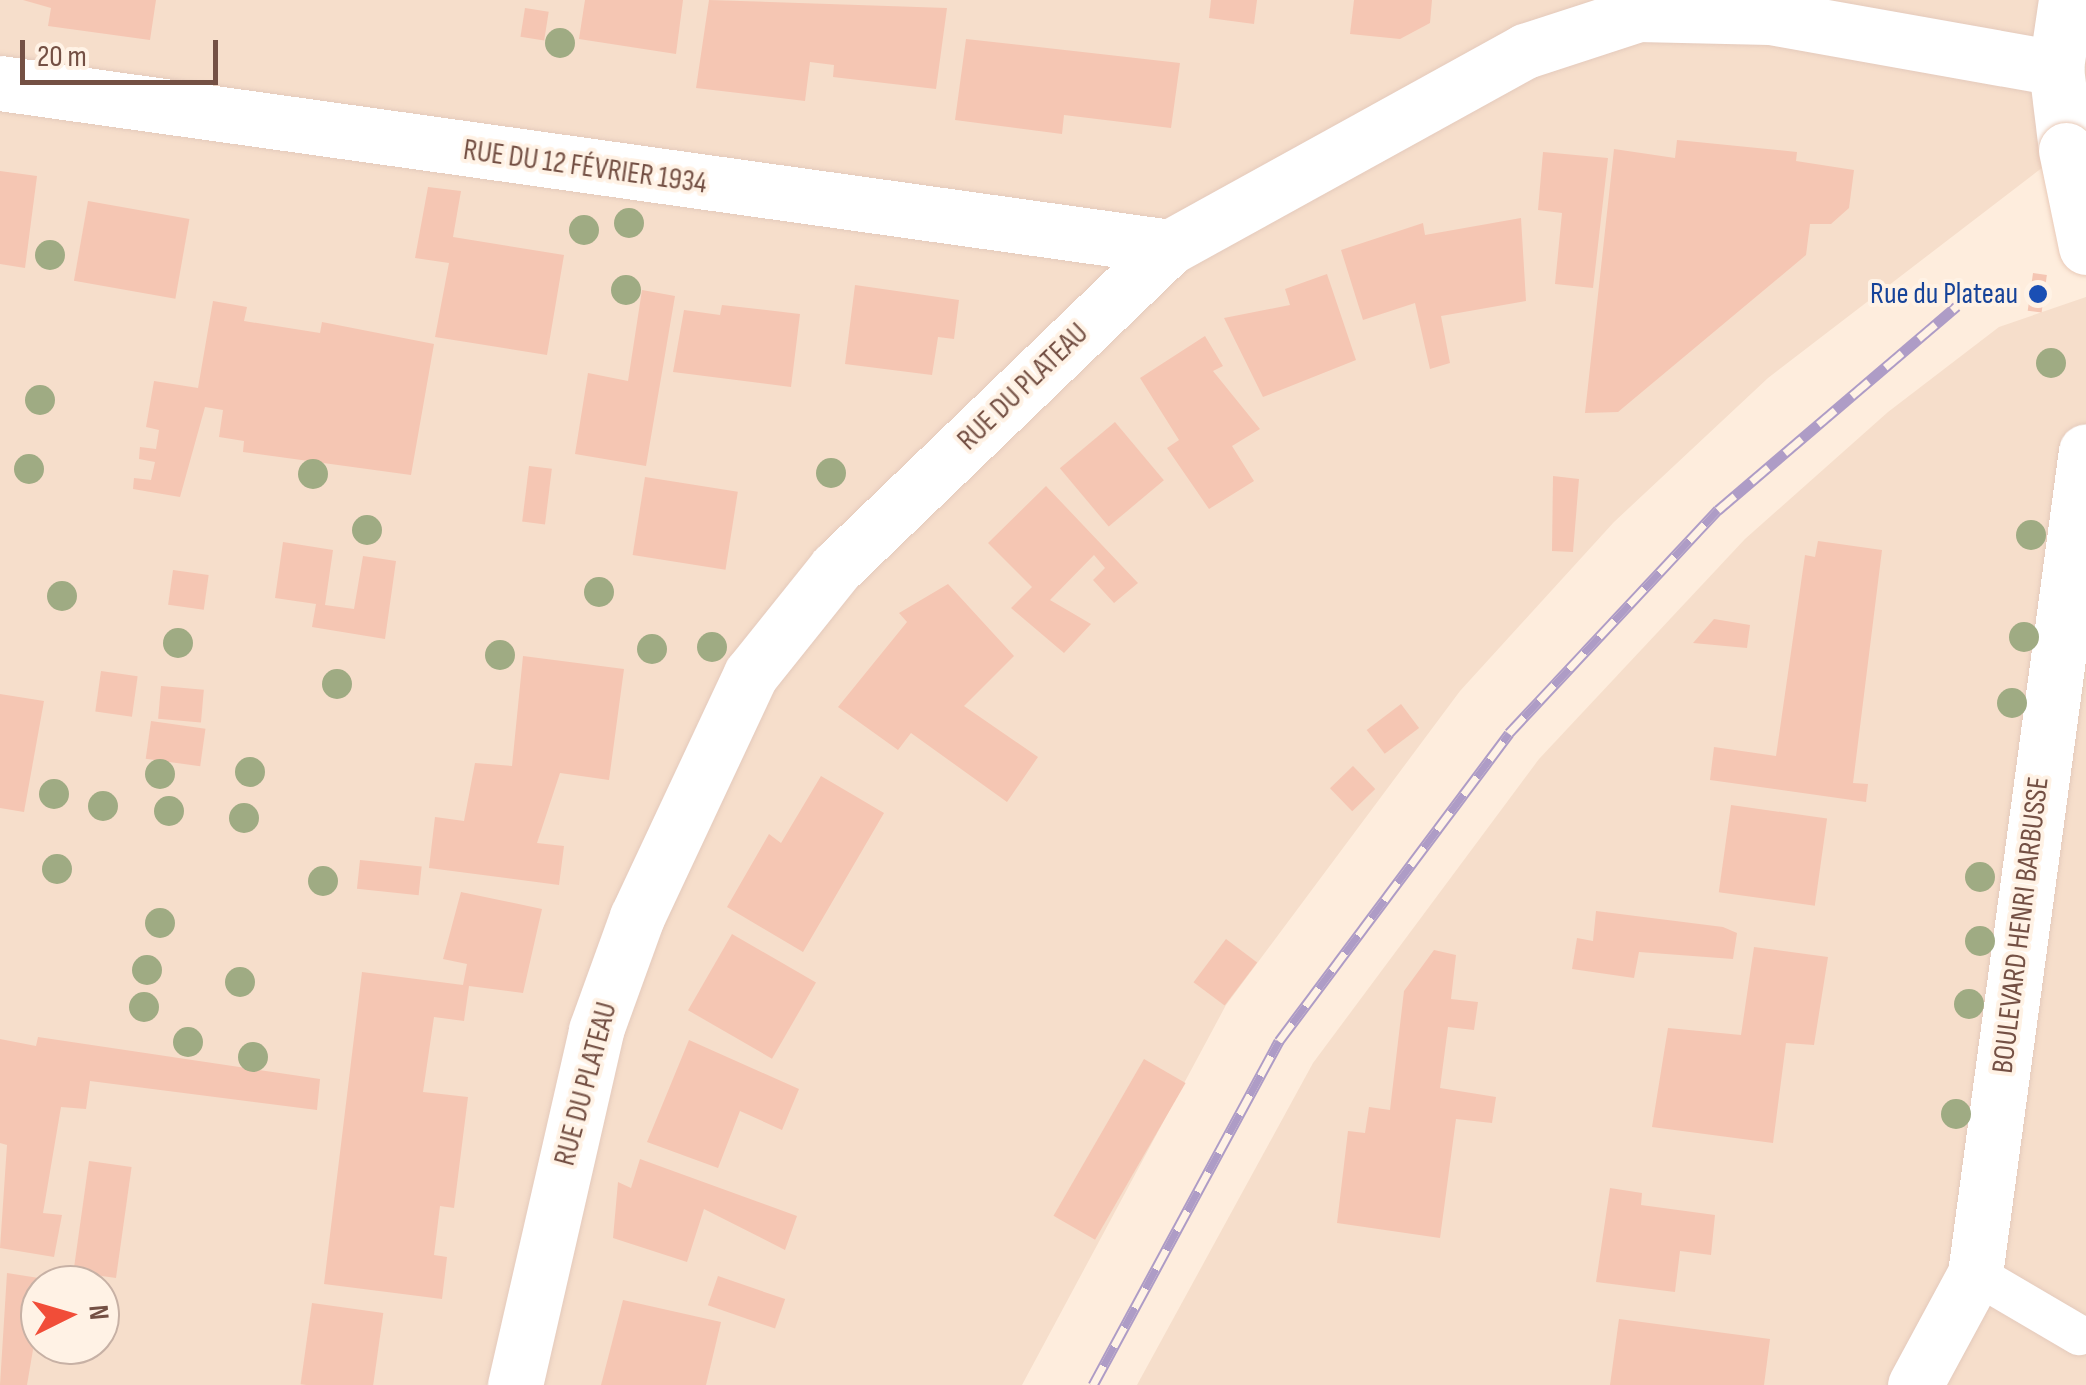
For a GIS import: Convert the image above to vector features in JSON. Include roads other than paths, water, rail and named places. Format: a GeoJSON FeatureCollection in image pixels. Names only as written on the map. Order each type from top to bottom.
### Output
{"type":"FeatureCollection","features":[{"type":"Feature","properties":{"kind":"street"},"geometry":{"type":"LineString","coordinates":[[2066,0],[2056,68],[2086,247]]}},
{"type":"Feature","properties":{"kind":"street","name":"RUE DU PLATEAU"},"geometry":{"type":"LineString","coordinates":[[515,1385],[596,1030],[644,900],[751,674],[836,568],[1170,247],[1524,51],[1638,14],[1770,17],[2056,68]]}},
{"type":"Feature","properties":{"kind":"street","name":"RUE DU 12 FÉVRIER 1934"},"geometry":{"type":"LineString","coordinates":[[0,83],[1170,247]]}},
{"type":"Feature","properties":{"kind":"street","name":"BOULEVARD HENRI BARBUSSE"},"geometry":{"type":"LineString","coordinates":[[1915,1385],[1975,1274],[2068,698],[2086,451]]}},
{"type":"Feature","properties":{"kind":"lane"},"geometry":{"type":"LineString","coordinates":[[1975,1274],[2079,1335]]}},
{"type":"Feature","properties":{"kind":"railway"},"geometry":{"type":"LineString","coordinates":[[1093,1385],[1279,1041],[1509,733],[1718,510],[1957,306]]}},
{"type":"Feature","properties":{"kind":"place","name":"Rue du Plateau"},"geometry":{"type":"Point","coordinates":[2038,294]}}]}
